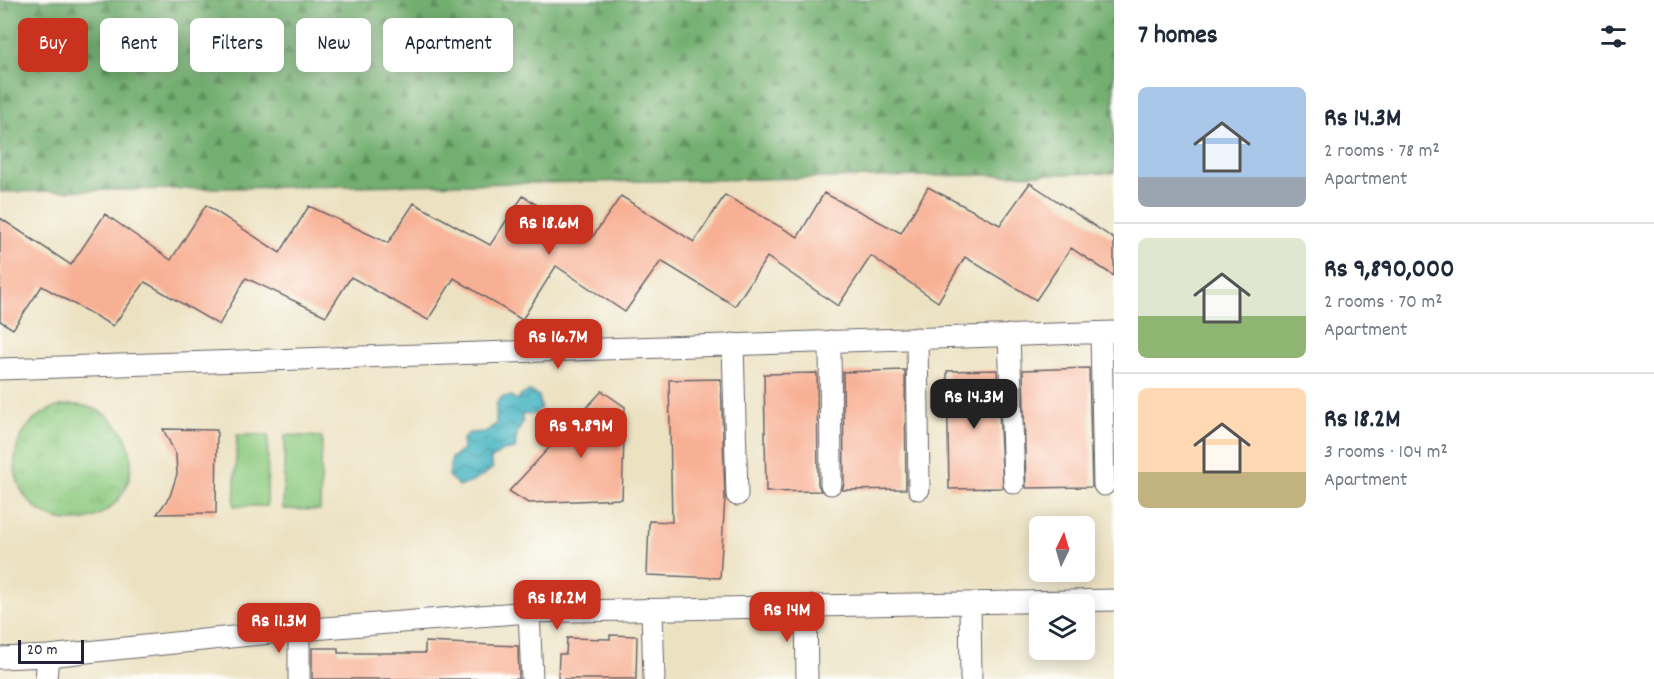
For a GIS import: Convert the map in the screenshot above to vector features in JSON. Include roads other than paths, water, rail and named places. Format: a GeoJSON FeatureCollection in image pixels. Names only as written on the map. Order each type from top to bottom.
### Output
{"type":"FeatureCollection","features":[{"type":"Feature","properties":{"kind":"street"},"geometry":{"type":"LineString","coordinates":[[0,369],[1107,333],[1104,485]]}},
{"type":"Feature","properties":{"kind":"street"},"geometry":{"type":"LineString","coordinates":[[1010,335],[1014,483]]}},
{"type":"Feature","properties":{"kind":"street"},"geometry":{"type":"LineString","coordinates":[[917,338],[919,489]]}},
{"type":"Feature","properties":{"kind":"street"},"geometry":{"type":"LineString","coordinates":[[830,341],[831,484]]}},
{"type":"Feature","properties":{"kind":"street"},"geometry":{"type":"LineString","coordinates":[[733,344],[737,495]]}},
{"type":"Feature","properties":{"kind":"street"},"geometry":{"type":"LineString","coordinates":[[0,658],[48,656],[299,630],[529,612],[1114,600]]}},
{"type":"Feature","properties":{"kind":"street"},"geometry":{"type":"LineString","coordinates":[[970,604],[971,679]]}},
{"type":"Feature","properties":{"kind":"street"},"geometry":{"type":"LineString","coordinates":[[806,607],[807,679]]}},
{"type":"Feature","properties":{"kind":"street"},"geometry":{"type":"LineString","coordinates":[[652,610],[654,679]]}},
{"type":"Feature","properties":{"kind":"street"},"geometry":{"type":"LineString","coordinates":[[529,612],[532,679]]}},
{"type":"Feature","properties":{"kind":"street"},"geometry":{"type":"LineString","coordinates":[[299,630],[299,679]]}},
{"type":"Feature","properties":{"kind":"street"},"geometry":{"type":"LineString","coordinates":[[46,679],[48,656]]}},
{"type":"Feature","properties":{"kind":"water"},"geometry":{"type":"Polygon","coordinates":[[[530,391],[539,396],[541,408],[533,415],[522,414],[523,422],[517,434],[515,449],[502,451],[490,460],[493,468],[490,471],[472,482],[459,486],[449,477],[451,458],[463,450],[462,440],[469,433],[485,432],[496,424],[496,404],[502,397],[511,396],[517,400],[521,395],[530,391]]]}}]}
